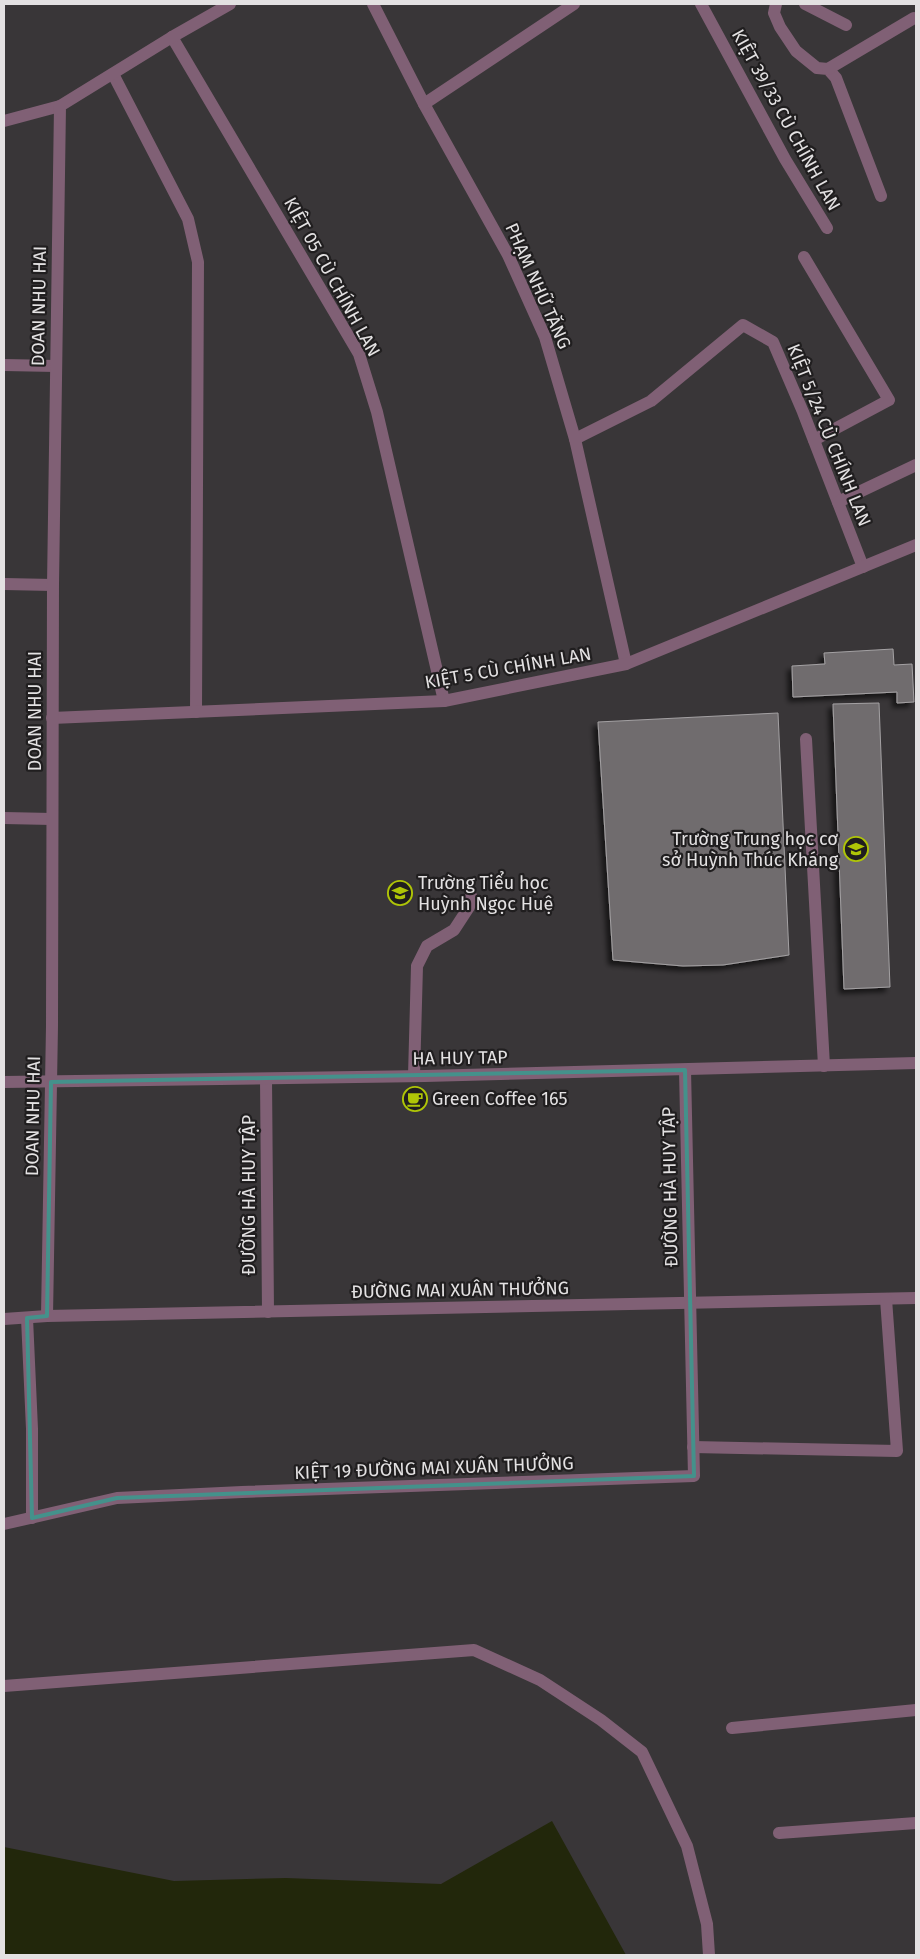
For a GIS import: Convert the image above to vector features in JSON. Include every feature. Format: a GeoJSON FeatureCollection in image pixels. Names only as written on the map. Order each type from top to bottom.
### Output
{"type":"FeatureCollection","features":[{"type":"Feature","properties":{"kind":"street"},"geometry":{"type":"LineString","coordinates":[[4,121],[60,106],[172,37],[230,4]]}},
{"type":"Feature","properties":{"kind":"street","name":"PHẠM NHỮ TĂNG"},"geometry":{"type":"LineString","coordinates":[[373,4],[424,104],[508,255],[545,337],[575,438],[626,664]]}},
{"type":"Feature","properties":{"kind":"street"},"geometry":{"type":"LineString","coordinates":[[424,104],[574,4]]}},
{"type":"Feature","properties":{"kind":"street","name":"KIỆT 39/33 CÙ CHÍNH LAN"},"geometry":{"type":"LineString","coordinates":[[701,4],[785,159],[827,228]]}},
{"type":"Feature","properties":{"kind":"street"},"geometry":{"type":"LineString","coordinates":[[776,4],[774,13],[780,27],[796,51],[817,68],[828,69],[914,18]]}},
{"type":"Feature","properties":{"kind":"street"},"geometry":{"type":"LineString","coordinates":[[805,4],[846,25]]}},
{"type":"Feature","properties":{"kind":"street","name":"KIỆT 05 CÙ CHÍNH LAN"},"geometry":{"type":"LineString","coordinates":[[172,37],[359,354],[377,412],[444,701]]}},
{"type":"Feature","properties":{"kind":"street"},"geometry":{"type":"LineString","coordinates":[[828,69],[836,78],[846,99],[881,196]]}},
{"type":"Feature","properties":{"kind":"street"},"geometry":{"type":"LineString","coordinates":[[113,74],[188,219],[198,262],[196,712]]}},
{"type":"Feature","properties":{"kind":"street","name":"DOAN NHU HAI"},"geometry":{"type":"LineString","coordinates":[[47,1316],[51,1082],[53,585],[60,106]]}},
{"type":"Feature","properties":{"kind":"street"},"geometry":{"type":"LineString","coordinates":[[804,257],[889,400],[814,440]]}},
{"type":"Feature","properties":{"kind":"street","name":"KIỆT 5/24 CÙ CHÍNH LAN"},"geometry":{"type":"LineString","coordinates":[[575,438],[651,401],[742,325],[773,342],[814,440],[863,567]]}},
{"type":"Feature","properties":{"kind":"street"},"geometry":{"type":"LineString","coordinates":[[4,365],[56,366]]}},
{"type":"Feature","properties":{"kind":"street"},"geometry":{"type":"LineString","coordinates":[[838,502],[916,465]]}},
{"type":"Feature","properties":{"kind":"street","name":"KIỆT 5 CÙ CHÍNH LAN"},"geometry":{"type":"LineString","coordinates":[[52,718],[444,701],[626,664],[916,545]]}},
{"type":"Feature","properties":{"kind":"street"},"geometry":{"type":"LineString","coordinates":[[4,584],[53,585]]}},
{"type":"Feature","properties":{"kind":"street"},"geometry":{"type":"LineString","coordinates":[[806,739],[824,1066]]}},
{"type":"Feature","properties":{"kind":"street"},"geometry":{"type":"LineString","coordinates":[[4,818],[52,819]]}},
{"type":"Feature","properties":{"kind":"street"},"geometry":{"type":"LineString","coordinates":[[414,1076],[417,966],[427,946],[454,930],[469,907],[471,896]]}},
{"type":"Feature","properties":{"kind":"street","name":"HA HUY TAP"},"geometry":{"type":"LineString","coordinates":[[4,1082],[414,1076],[916,1063]]}},
{"type":"Feature","properties":{"kind":"street","name":"ĐƯỜNG HÀ HUY TẬP"},"geometry":{"type":"LineString","coordinates":[[685,1070],[690,1302]]}},
{"type":"Feature","properties":{"kind":"street","name":"ĐƯỜNG HÀ HUY TẬP"},"geometry":{"type":"LineString","coordinates":[[266,1079],[268,1312]]}},
{"type":"Feature","properties":{"kind":"street"},"geometry":{"type":"LineString","coordinates":[[693,1447],[897,1451],[886,1298]]}},
{"type":"Feature","properties":{"kind":"street","name":"ĐƯỜNG MAI XUÂN THƯỞNG"},"geometry":{"type":"LineString","coordinates":[[4,1319],[47,1316],[916,1298]]}},
{"type":"Feature","properties":{"kind":"street","name":"KIỆT 19 ĐƯỜNG MAI XUÂN THƯỞNG"},"geometry":{"type":"LineString","coordinates":[[4,1524],[117,1498],[694,1476],[690,1302]]}},
{"type":"Feature","properties":{"kind":"street"},"geometry":{"type":"LineString","coordinates":[[28,1318],[32,1429],[32,1518]]}},
{"type":"Feature","properties":{"kind":"street"},"geometry":{"type":"LineString","coordinates":[[4,1686],[474,1650],[540,1680],[601,1720],[642,1752],[687,1846],[707,1924],[710,1955]]}},
{"type":"Feature","properties":{"kind":"street"},"geometry":{"type":"LineString","coordinates":[[732,1728],[916,1710]]}},
{"type":"Feature","properties":{"kind":"street"},"geometry":{"type":"LineString","coordinates":[[779,1833],[916,1823]]}},
{"type":"Feature","properties":{"kind":"highlighted area"},"geometry":{"type":"Polygon","coordinates":[[[685,1070],[694,1476],[117,1498],[32,1518],[27,1318],[47,1316],[51,1082],[685,1070]]]}},
{"type":"Feature","properties":{"kind":"shaded area"},"geometry":{"type":"Polygon","coordinates":[[[552,1821],[626,1955],[4,1955],[4,1847],[174,1881],[286,1878],[441,1884],[552,1821]]]}},
{"type":"Feature","properties":{"kind":"building"},"geometry":{"type":"Polygon","coordinates":[[[893,649],[894,665],[912,664],[914,702],[897,703],[897,692],[793,697],[792,666],[825,664],[824,653],[893,649]]]}},
{"type":"Feature","properties":{"kind":"building"},"geometry":{"type":"Polygon","coordinates":[[[879,703],[890,987],[844,989],[833,704],[879,703]]]}},
{"type":"Feature","properties":{"kind":"building"},"geometry":{"type":"Polygon","coordinates":[[[778,713],[789,955],[723,965],[683,966],[613,960],[598,722],[778,713]]]}},
{"type":"Feature","properties":{"kind":"place","name":"Trường Trung học cơ sở Huỳnh Thúc Kháng"},"geometry":{"type":"Point","coordinates":[856,849]}},
{"type":"Feature","properties":{"kind":"place","name":"Trường Tiểu học Huỳnh Ngọc Huệ"},"geometry":{"type":"Point","coordinates":[400,893]}},
{"type":"Feature","properties":{"kind":"place","name":"Green Coffee 165"},"geometry":{"type":"Point","coordinates":[415,1099]}}]}
